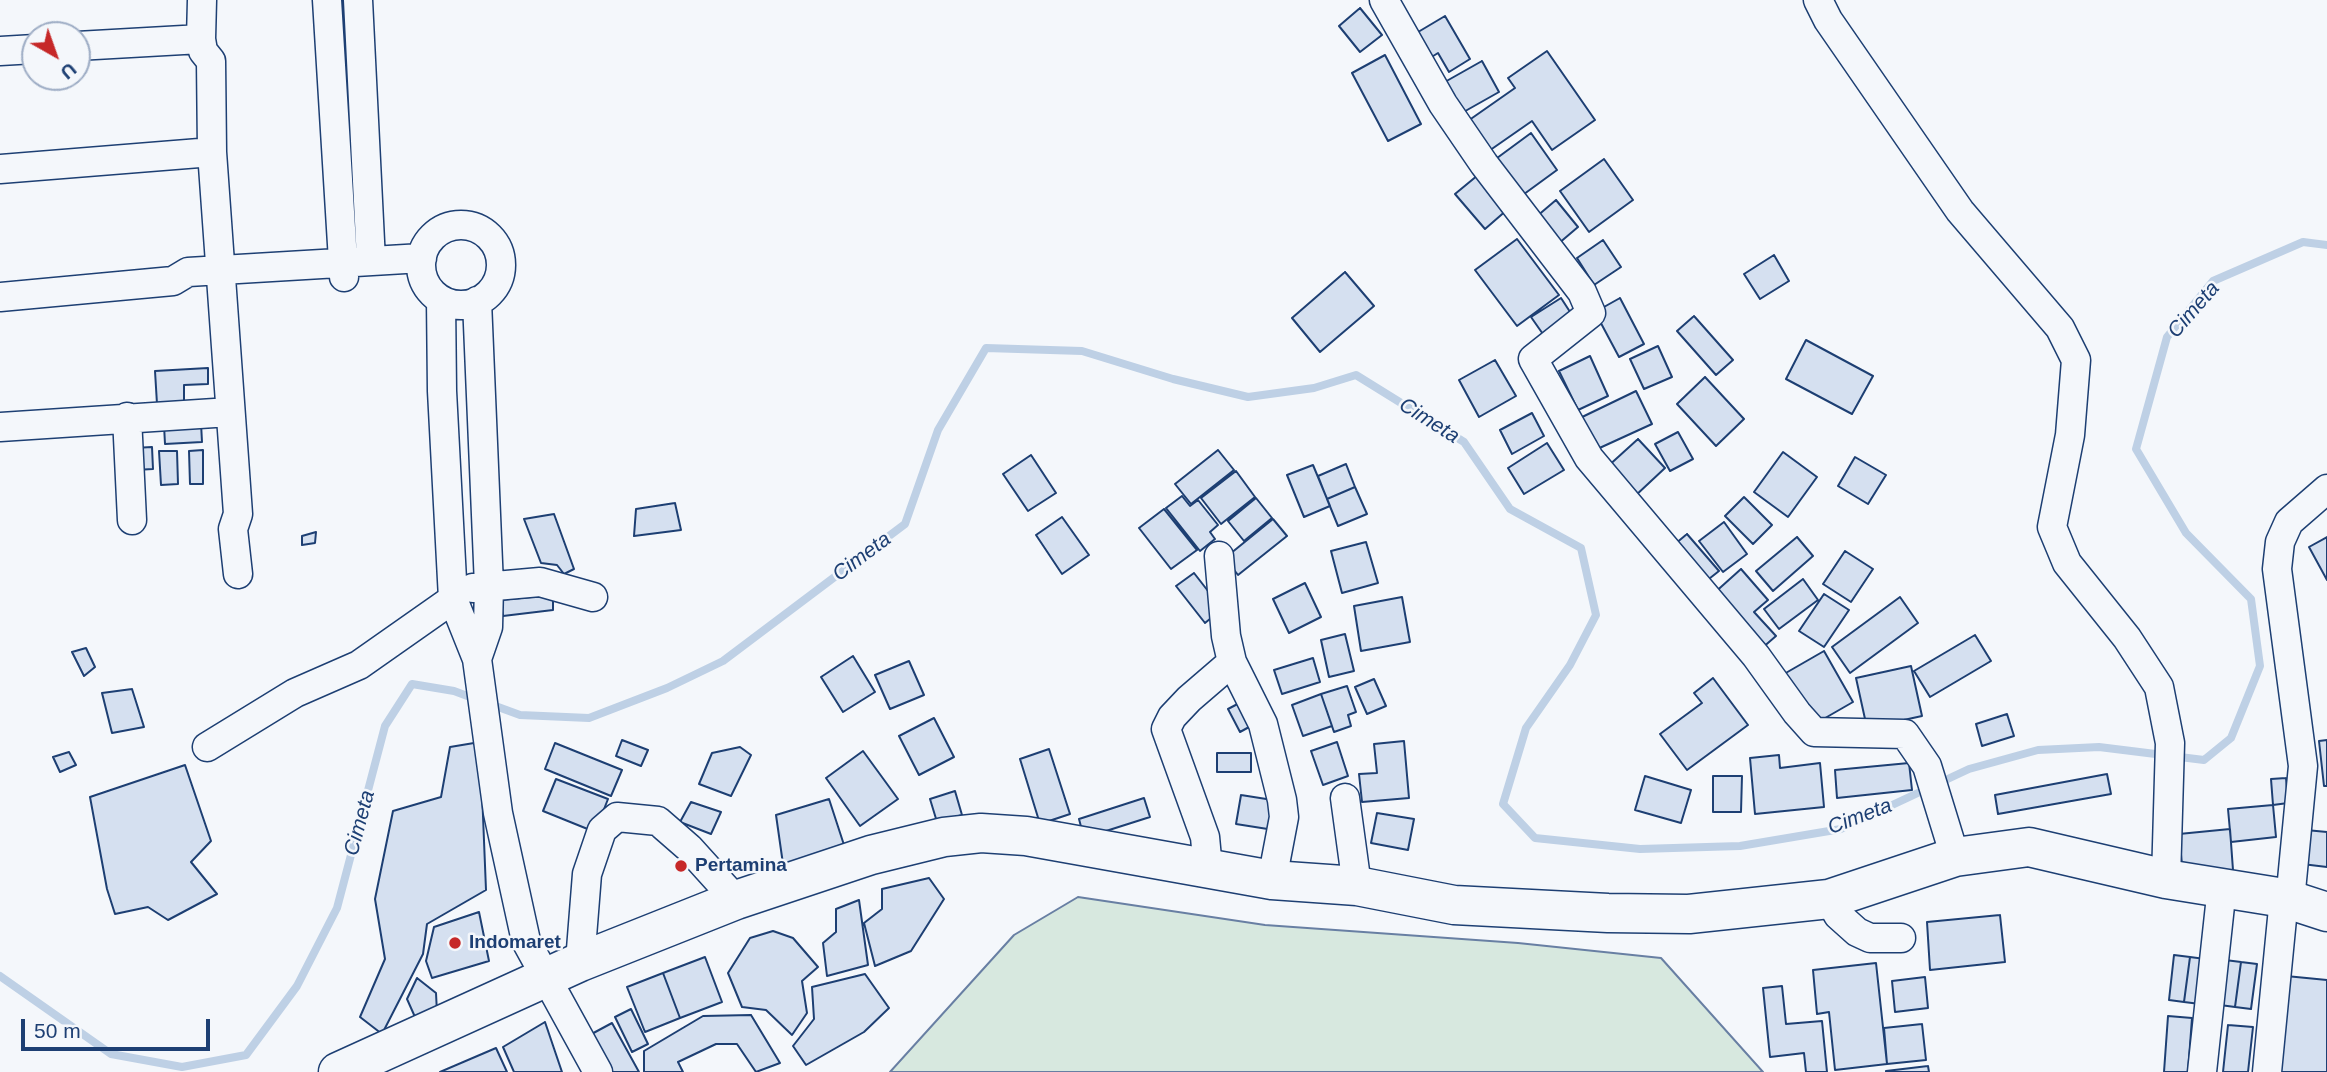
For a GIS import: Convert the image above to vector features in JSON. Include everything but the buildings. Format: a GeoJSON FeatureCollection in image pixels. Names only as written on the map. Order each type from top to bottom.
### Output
{"type":"FeatureCollection","features":[{"type":"Feature","properties":{"kind":"highway"},"geometry":{"type":"LineString","coordinates":[[338,1072],[580,962],[736,900],[871,855],[944,837],[981,833],[1026,836],[1272,880],[1357,886],[1454,905],[1608,914],[1689,914],[1829,899],[1955,857],[2029,847],[2166,878],[2287,900],[2327,912]]}},
{"type":"Feature","properties":{"kind":"street"},"geometry":{"type":"LineString","coordinates":[[202,0],[202,45],[211,61],[205,152],[222,412],[238,514],[233,529],[238,574]]}},
{"type":"Feature","properties":{"kind":"street"},"geometry":{"type":"LineString","coordinates":[[327,0],[344,270]]}},
{"type":"Feature","properties":{"kind":"street"},"geometry":{"type":"LineString","coordinates":[[358,0],[372,261]]}},
{"type":"Feature","properties":{"kind":"street"},"geometry":{"type":"LineString","coordinates":[[1384,0],[1443,104],[1484,164],[1582,292],[1591,313],[1533,359],[1589,458],[1756,656],[1814,732],[1905,734],[1927,766],[1940,801],[1955,857]]}},
{"type":"Feature","properties":{"kind":"street"},"geometry":{"type":"LineString","coordinates":[[1818,0],[1828,20],[1960,211],[2060,328],[2076,360],[2070,435],[2052,527],[2067,563],[2127,638],[2159,687],[2170,743],[2171,807],[2166,878]]}},
{"type":"Feature","properties":{"kind":"street"},"geometry":{"type":"LineString","coordinates":[[91,46],[202,45]]}},
{"type":"Feature","properties":{"kind":"street"},"geometry":{"type":"LineString","coordinates":[[0,51],[21,50]]}},
{"type":"Feature","properties":{"kind":"street"},"geometry":{"type":"LineString","coordinates":[[0,169],[205,152]]}},
{"type":"Feature","properties":{"kind":"street"},"geometry":{"type":"LineString","coordinates":[[467,226],[489,237],[497,247],[500,272],[488,294],[465,305],[441,300],[425,282],[421,264],[426,246],[443,229],[467,226]]}},
{"type":"Feature","properties":{"kind":"street"},"geometry":{"type":"LineString","coordinates":[[344,270],[372,261],[421,264]]}},
{"type":"Feature","properties":{"kind":"street"},"geometry":{"type":"LineString","coordinates":[[0,297],[173,281],[188,272],[214,278],[421,264]]}},
{"type":"Feature","properties":{"kind":"street"},"geometry":{"type":"LineString","coordinates":[[441,300],[442,391],[453,595],[479,672],[514,895],[526,941],[598,1072]]}},
{"type":"Feature","properties":{"kind":"street"},"geometry":{"type":"LineString","coordinates":[[477,301],[489,586],[488,627],[479,672]]}},
{"type":"Feature","properties":{"kind":"street"},"geometry":{"type":"LineString","coordinates":[[0,427],[222,412]]}},
{"type":"Feature","properties":{"kind":"street"},"geometry":{"type":"LineString","coordinates":[[127,417],[132,520]]}},
{"type":"Feature","properties":{"kind":"street"},"geometry":{"type":"LineString","coordinates":[[2267,1072],[2303,766],[2277,569],[2280,542],[2289,523],[2327,489]]}},
{"type":"Feature","properties":{"kind":"street"},"geometry":{"type":"LineString","coordinates":[[1219,556],[1226,636],[1232,662],[1263,724],[1282,800],[1284,817],[1272,880]]}},
{"type":"Feature","properties":{"kind":"street"},"geometry":{"type":"LineString","coordinates":[[207,747],[295,693],[359,665],[453,595],[489,586],[540,582],[593,597]]}},
{"type":"Feature","properties":{"kind":"street"},"geometry":{"type":"LineString","coordinates":[[1208,869],[1205,837],[1185,775],[1166,732],[1172,717],[1232,662]]}},
{"type":"Feature","properties":{"kind":"street"},"geometry":{"type":"LineString","coordinates":[[1345,797],[1357,886]]}},
{"type":"Feature","properties":{"kind":"street"},"geometry":{"type":"LineString","coordinates":[[580,962],[587,874],[602,830],[617,817],[658,821],[689,848],[736,900]]}},
{"type":"Feature","properties":{"kind":"street"},"geometry":{"type":"LineString","coordinates":[[2202,1072],[2222,887]]}},
{"type":"Feature","properties":{"kind":"street"},"geometry":{"type":"LineString","coordinates":[[1829,899],[1838,915],[1857,932],[1871,938],[1901,938]]}},
{"type":"Feature","properties":{"kind":"shaded area"},"geometry":{"type":"Polygon","coordinates":[[[1078,897],[1265,925],[1518,943],[1661,958],[1763,1072],[890,1072],[1014,935],[1078,897]]]}},
{"type":"Feature","properties":{"kind":"waterway","name":"Cimeta"},"geometry":{"type":"LineString","coordinates":[[490,704],[520,715],[589,718],[667,688],[723,661],[905,524],[938,430],[986,348],[1082,351],[1173,379],[1248,397],[1314,388],[1356,375],[1464,442],[1510,509],[1581,548],[1596,615],[1570,665],[1526,728],[1503,804],[1535,838],[1640,849],[1740,846],[1841,829],[1969,769],[2038,750],[2099,747],[2204,760],[2231,738],[2260,666],[2251,599],[2186,533],[2136,449],[2167,337],[2213,281],[2303,242],[2327,245]]}},
{"type":"Feature","properties":{"kind":"waterway","name":"Cimeta"},"geometry":{"type":"LineString","coordinates":[[0,976],[111,1054],[182,1067],[246,1055],[297,986],[337,908],[385,726],[412,684],[454,691],[478,700]]}},
{"type":"Feature","properties":{"kind":"place","name":"Pertamina"},"geometry":{"type":"Point","coordinates":[681,866]}},
{"type":"Feature","properties":{"kind":"place","name":"Indomaret"},"geometry":{"type":"Point","coordinates":[455,943]}}]}
